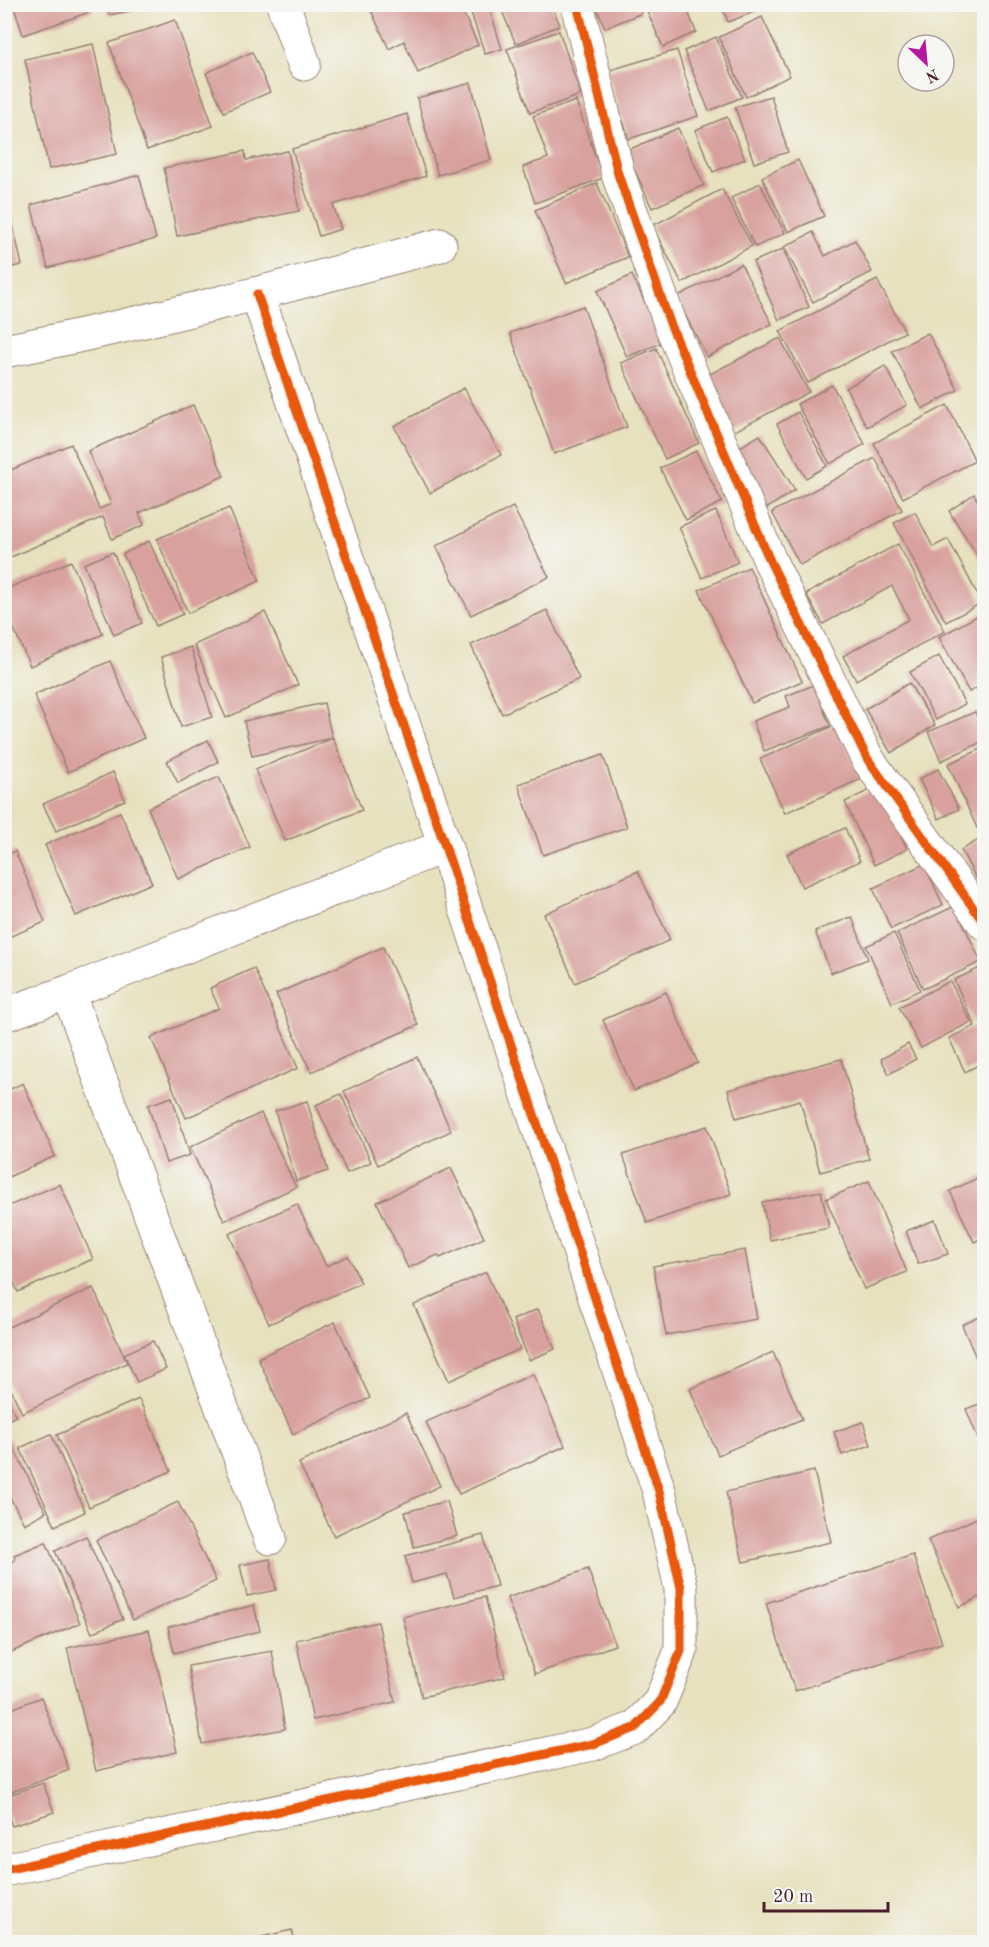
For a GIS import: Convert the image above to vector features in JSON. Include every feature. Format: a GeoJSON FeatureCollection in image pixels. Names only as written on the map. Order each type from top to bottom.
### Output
{"type":"FeatureCollection","features":[{"type":"Feature","properties":{"kind":"street"},"geometry":{"type":"LineString","coordinates":[[283,4],[304,64]]}},
{"type":"Feature","properties":{"kind":"street"},"geometry":{"type":"LineString","coordinates":[[577,4],[618,174],[670,323],[770,561],[867,758],[984,923]]}},
{"type":"Feature","properties":{"kind":"street"},"geometry":{"type":"LineString","coordinates":[[4,351],[80,337],[257,294],[440,245]]}},
{"type":"Feature","properties":{"kind":"street"},"geometry":{"type":"LineString","coordinates":[[4,1870],[593,1744],[635,1728],[660,1702],[681,1651],[681,1588],[659,1491],[445,846],[257,294]]}},
{"type":"Feature","properties":{"kind":"street"},"geometry":{"type":"LineString","coordinates":[[4,1015],[445,846]]}},
{"type":"Feature","properties":{"kind":"street"},"geometry":{"type":"LineString","coordinates":[[68,992],[270,1538]]}},
{"type":"Feature","properties":{"kind":"building"},"geometry":{"type":"Polygon","coordinates":[[[13,4],[91,4],[93,11],[23,35],[13,4]]]}},
{"type":"Feature","properties":{"kind":"building"},"geometry":{"type":"Polygon","coordinates":[[[107,4],[158,4],[158,6],[109,15],[107,4]]]}},
{"type":"Feature","properties":{"kind":"building"},"geometry":{"type":"Polygon","coordinates":[[[368,4],[459,4],[478,45],[418,73],[404,41],[389,49],[368,4]]]}},
{"type":"Feature","properties":{"kind":"building"},"geometry":{"type":"Polygon","coordinates":[[[488,4],[502,49],[485,54],[470,10],[488,4]]]}},
{"type":"Feature","properties":{"kind":"building"},"geometry":{"type":"Polygon","coordinates":[[[499,4],[551,4],[560,25],[516,44],[499,4]]]}},
{"type":"Feature","properties":{"kind":"building"},"geometry":{"type":"Polygon","coordinates":[[[595,4],[638,4],[642,13],[605,28],[595,4]]]}},
{"type":"Feature","properties":{"kind":"building"},"geometry":{"type":"Polygon","coordinates":[[[644,4],[685,4],[696,32],[663,47],[644,4]]]}},
{"type":"Feature","properties":{"kind":"building"},"geometry":{"type":"Polygon","coordinates":[[[721,4],[762,4],[764,8],[728,22],[721,4]]]}},
{"type":"Feature","properties":{"kind":"building"},"geometry":{"type":"Polygon","coordinates":[[[762,17],[790,76],[746,97],[719,37],[762,17]]]}},
{"type":"Feature","properties":{"kind":"building"},"geometry":{"type":"Polygon","coordinates":[[[175,20],[213,126],[147,150],[109,43],[175,20]]]}},
{"type":"Feature","properties":{"kind":"building"},"geometry":{"type":"Polygon","coordinates":[[[559,31],[581,95],[530,113],[507,49],[559,31]]]}},
{"type":"Feature","properties":{"kind":"building"},"geometry":{"type":"Polygon","coordinates":[[[716,37],[742,97],[709,111],[684,51],[716,37]]]}},
{"type":"Feature","properties":{"kind":"building"},"geometry":{"type":"Polygon","coordinates":[[[93,44],[117,154],[49,169],[25,59],[93,44]]]}},
{"type":"Feature","properties":{"kind":"building"},"geometry":{"type":"Polygon","coordinates":[[[677,50],[698,116],[629,139],[607,71],[677,50]]]}},
{"type":"Feature","properties":{"kind":"building"},"geometry":{"type":"Polygon","coordinates":[[[252,52],[270,92],[224,112],[206,73],[252,52]]]}},
{"type":"Feature","properties":{"kind":"building"},"geometry":{"type":"Polygon","coordinates":[[[471,83],[491,160],[438,175],[417,98],[471,83]]]}},
{"type":"Feature","properties":{"kind":"building"},"geometry":{"type":"Polygon","coordinates":[[[771,96],[788,152],[754,163],[735,107],[771,96]]]}},
{"type":"Feature","properties":{"kind":"building"},"geometry":{"type":"Polygon","coordinates":[[[576,101],[603,178],[535,203],[523,167],[548,158],[533,116],[576,101]]]}},
{"type":"Feature","properties":{"kind":"building"},"geometry":{"type":"Polygon","coordinates":[[[407,114],[426,176],[333,205],[341,229],[319,236],[292,149],[407,114]]]}},
{"type":"Feature","properties":{"kind":"building"},"geometry":{"type":"Polygon","coordinates":[[[727,117],[745,159],[713,172],[695,130],[727,117]]]}},
{"type":"Feature","properties":{"kind":"building"},"geometry":{"type":"Polygon","coordinates":[[[678,128],[704,185],[652,208],[626,151],[678,128]]]}},
{"type":"Feature","properties":{"kind":"building"},"geometry":{"type":"Polygon","coordinates":[[[245,151],[246,160],[288,151],[299,211],[177,236],[164,168],[245,151]]]}},
{"type":"Feature","properties":{"kind":"building"},"geometry":{"type":"Polygon","coordinates":[[[798,160],[824,216],[788,232],[762,177],[798,160]]]}},
{"type":"Feature","properties":{"kind":"building"},"geometry":{"type":"Polygon","coordinates":[[[139,175],[156,239],[48,268],[31,205],[139,175]]]}},
{"type":"Feature","properties":{"kind":"building"},"geometry":{"type":"Polygon","coordinates":[[[597,183],[628,257],[566,283],[535,210],[597,183]]]}},
{"type":"Feature","properties":{"kind":"building"},"geometry":{"type":"Polygon","coordinates":[[[760,183],[785,233],[755,247],[731,198],[760,183]]]}},
{"type":"Feature","properties":{"kind":"building"},"geometry":{"type":"Polygon","coordinates":[[[722,189],[752,246],[682,283],[652,226],[722,189]]]}},
{"type":"Feature","properties":{"kind":"building"},"geometry":{"type":"Polygon","coordinates":[[[7,199],[22,265],[4,269],[4,200],[7,199]]]}},
{"type":"Feature","properties":{"kind":"building"},"geometry":{"type":"Polygon","coordinates":[[[813,232],[825,256],[855,240],[872,272],[813,302],[784,247],[813,232]]]}},
{"type":"Feature","properties":{"kind":"building"},"geometry":{"type":"Polygon","coordinates":[[[783,249],[809,307],[779,320],[753,262],[783,249]]]}},
{"type":"Feature","properties":{"kind":"building"},"geometry":{"type":"Polygon","coordinates":[[[741,264],[772,324],[707,357],[676,297],[741,264]]]}},
{"type":"Feature","properties":{"kind":"building"},"geometry":{"type":"Polygon","coordinates":[[[632,275],[663,342],[627,357],[597,291],[632,275]]]}},
{"type":"Feature","properties":{"kind":"building"},"geometry":{"type":"Polygon","coordinates":[[[877,280],[905,332],[808,383],[780,331],[877,280]]]}},
{"type":"Feature","properties":{"kind":"building"},"geometry":{"type":"Polygon","coordinates":[[[583,306],[627,427],[554,454],[510,333],[583,306]]]}},
{"type":"Feature","properties":{"kind":"building"},"geometry":{"type":"Polygon","coordinates":[[[928,333],[958,390],[922,409],[892,351],[928,333]]]}},
{"type":"Feature","properties":{"kind":"building"},"geometry":{"type":"Polygon","coordinates":[[[780,338],[809,392],[731,433],[702,378],[780,338]]]}},
{"type":"Feature","properties":{"kind":"building"},"geometry":{"type":"Polygon","coordinates":[[[656,348],[699,443],[665,459],[621,363],[656,348]]]}},
{"type":"Feature","properties":{"kind":"building"},"geometry":{"type":"Polygon","coordinates":[[[885,366],[907,405],[867,427],[846,388],[885,366]]]}},
{"type":"Feature","properties":{"kind":"building"},"geometry":{"type":"Polygon","coordinates":[[[832,385],[865,444],[830,464],[797,404],[832,385]]]}},
{"type":"Feature","properties":{"kind":"building"},"geometry":{"type":"Polygon","coordinates":[[[464,388],[501,455],[430,493],[394,426],[464,388]]]}},
{"type":"Feature","properties":{"kind":"building"},"geometry":{"type":"Polygon","coordinates":[[[193,405],[224,476],[139,513],[144,525],[112,539],[103,517],[4,560],[4,473],[71,444],[99,509],[111,504],[88,451],[193,405]]]}},
{"type":"Feature","properties":{"kind":"building"},"geometry":{"type":"Polygon","coordinates":[[[947,405],[975,461],[903,498],[874,443],[947,405]]]}},
{"type":"Feature","properties":{"kind":"building"},"geometry":{"type":"Polygon","coordinates":[[[798,412],[827,466],[806,478],[777,424],[798,412]]]}},
{"type":"Feature","properties":{"kind":"building"},"geometry":{"type":"Polygon","coordinates":[[[760,435],[795,490],[766,509],[730,453],[760,435]]]}},
{"type":"Feature","properties":{"kind":"building"},"geometry":{"type":"Polygon","coordinates":[[[696,451],[722,502],[686,520],[660,468],[696,451]]]}},
{"type":"Feature","properties":{"kind":"building"},"geometry":{"type":"Polygon","coordinates":[[[875,458],[902,510],[800,565],[772,512],[875,458]]]}},
{"type":"Feature","properties":{"kind":"building"},"geometry":{"type":"Polygon","coordinates":[[[974,494],[984,511],[984,566],[949,511],[974,494]]]}},
{"type":"Feature","properties":{"kind":"building"},"geometry":{"type":"Polygon","coordinates":[[[513,507],[549,577],[471,615],[436,546],[513,507]]]}},
{"type":"Feature","properties":{"kind":"building"},"geometry":{"type":"Polygon","coordinates":[[[229,508],[260,581],[188,613],[157,539],[229,508]]]}},
{"type":"Feature","properties":{"kind":"building"},"geometry":{"type":"Polygon","coordinates":[[[716,511],[738,562],[702,578],[679,527],[716,511]]]}},
{"type":"Feature","properties":{"kind":"building"},"geometry":{"type":"Polygon","coordinates":[[[915,512],[933,547],[948,539],[982,603],[946,622],[894,523],[915,512]]]}},
{"type":"Feature","properties":{"kind":"building"},"geometry":{"type":"Polygon","coordinates":[[[149,541],[183,614],[156,626],[123,554],[149,541]]]}},
{"type":"Feature","properties":{"kind":"building"},"geometry":{"type":"Polygon","coordinates":[[[898,544],[945,631],[856,680],[843,656],[909,619],[892,586],[823,624],[806,594],[898,544]]]}},
{"type":"Feature","properties":{"kind":"building"},"geometry":{"type":"Polygon","coordinates":[[[113,552],[142,623],[114,635],[84,564],[113,552]]]}},
{"type":"Feature","properties":{"kind":"building"},"geometry":{"type":"Polygon","coordinates":[[[71,561],[103,634],[30,666],[4,606],[4,590],[71,561]]]}},
{"type":"Feature","properties":{"kind":"building"},"geometry":{"type":"Polygon","coordinates":[[[749,567],[802,681],[752,703],[699,590],[749,567]]]}},
{"type":"Feature","properties":{"kind":"building"},"geometry":{"type":"Polygon","coordinates":[[[547,610],[579,679],[502,714],[471,645],[547,610]]]}},
{"type":"Feature","properties":{"kind":"building"},"geometry":{"type":"Polygon","coordinates":[[[265,612],[298,685],[226,718],[194,645],[265,612]]]}},
{"type":"Feature","properties":{"kind":"building"},"geometry":{"type":"Polygon","coordinates":[[[984,612],[984,684],[969,692],[939,637],[984,612]]]}},
{"type":"Feature","properties":{"kind":"building"},"geometry":{"type":"Polygon","coordinates":[[[191,647],[212,717],[181,727],[161,657],[191,647]]]}},
{"type":"Feature","properties":{"kind":"building"},"geometry":{"type":"Polygon","coordinates":[[[939,656],[965,704],[936,720],[910,672],[939,656]]]}},
{"type":"Feature","properties":{"kind":"building"},"geometry":{"type":"Polygon","coordinates":[[[110,661],[144,738],[68,772],[34,695],[110,661]]]}},
{"type":"Feature","properties":{"kind":"building"},"geometry":{"type":"Polygon","coordinates":[[[909,683],[935,725],[891,753],[865,709],[909,683]]]}},
{"type":"Feature","properties":{"kind":"building"},"geometry":{"type":"Polygon","coordinates":[[[814,685],[830,726],[764,751],[753,721],[790,707],[786,696],[814,685]]]}},
{"type":"Feature","properties":{"kind":"building"},"geometry":{"type":"Polygon","coordinates":[[[324,703],[332,738],[252,756],[244,721],[324,703]]]}},
{"type":"Feature","properties":{"kind":"building"},"geometry":{"type":"Polygon","coordinates":[[[975,712],[984,734],[984,741],[941,761],[928,732],[975,712]]]}},
{"type":"Feature","properties":{"kind":"building"},"geometry":{"type":"Polygon","coordinates":[[[837,724],[861,779],[785,813],[760,759],[837,724]]]}},
{"type":"Feature","properties":{"kind":"building"},"geometry":{"type":"Polygon","coordinates":[[[333,738],[362,810],[285,841],[255,770],[333,738]]]}},
{"type":"Feature","properties":{"kind":"building"},"geometry":{"type":"Polygon","coordinates":[[[208,740],[218,762],[178,783],[167,761],[208,740]]]}},
{"type":"Feature","properties":{"kind":"building"},"geometry":{"type":"Polygon","coordinates":[[[981,749],[984,756],[984,825],[977,828],[948,764],[981,749]]]}},
{"type":"Feature","properties":{"kind":"building"},"geometry":{"type":"Polygon","coordinates":[[[603,755],[627,827],[543,855],[518,784],[603,755]]]}},
{"type":"Feature","properties":{"kind":"building"},"geometry":{"type":"Polygon","coordinates":[[[938,769],[959,809],[939,819],[919,779],[938,769]]]}},
{"type":"Feature","properties":{"kind":"building"},"geometry":{"type":"Polygon","coordinates":[[[113,772],[125,800],[56,831],[43,804],[113,772]]]}},
{"type":"Feature","properties":{"kind":"building"},"geometry":{"type":"Polygon","coordinates":[[[219,777],[250,847],[178,879],[148,808],[219,777]]]}},
{"type":"Feature","properties":{"kind":"building"},"geometry":{"type":"Polygon","coordinates":[[[878,786],[907,849],[874,865],[845,802],[878,786]]]}},
{"type":"Feature","properties":{"kind":"building"},"geometry":{"type":"Polygon","coordinates":[[[120,812],[152,883],[76,916],[45,845],[120,812]]]}},
{"type":"Feature","properties":{"kind":"building"},"geometry":{"type":"Polygon","coordinates":[[[845,828],[860,861],[802,887],[787,854],[845,828]]]}},
{"type":"Feature","properties":{"kind":"building"},"geometry":{"type":"Polygon","coordinates":[[[984,837],[984,893],[961,850],[984,837]]]}},
{"type":"Feature","properties":{"kind":"building"},"geometry":{"type":"Polygon","coordinates":[[[15,851],[45,922],[4,939],[4,856],[15,851]]]}},
{"type":"Feature","properties":{"kind":"building"},"geometry":{"type":"Polygon","coordinates":[[[924,864],[943,905],[891,929],[873,888],[924,864]]]}},
{"type":"Feature","properties":{"kind":"building"},"geometry":{"type":"Polygon","coordinates":[[[638,871],[670,940],[575,983],[544,914],[638,871]]]}},
{"type":"Feature","properties":{"kind":"building"},"geometry":{"type":"Polygon","coordinates":[[[955,906],[981,962],[923,989],[897,933],[955,906]]]}},
{"type":"Feature","properties":{"kind":"building"},"geometry":{"type":"Polygon","coordinates":[[[852,917],[868,959],[831,973],[815,931],[852,917]]]}},
{"type":"Feature","properties":{"kind":"building"},"geometry":{"type":"Polygon","coordinates":[[[894,933],[920,990],[892,1003],[866,946],[894,933]]]}},
{"type":"Feature","properties":{"kind":"building"},"geometry":{"type":"Polygon","coordinates":[[[383,947],[418,1025],[311,1072],[276,994],[383,947]]]}},
{"type":"Feature","properties":{"kind":"building"},"geometry":{"type":"Polygon","coordinates":[[[984,966],[984,1062],[965,1072],[949,1038],[975,1026],[954,980],[984,966]]]}},
{"type":"Feature","properties":{"kind":"building"},"geometry":{"type":"Polygon","coordinates":[[[254,968],[298,1068],[186,1118],[151,1038],[219,1008],[210,988],[254,968]]]}},
{"type":"Feature","properties":{"kind":"building"},"geometry":{"type":"Polygon","coordinates":[[[950,981],[971,1022],[921,1048],[899,1007],[950,981]]]}},
{"type":"Feature","properties":{"kind":"building"},"geometry":{"type":"Polygon","coordinates":[[[666,992],[698,1063],[634,1091],[603,1020],[666,992]]]}},
{"type":"Feature","properties":{"kind":"building"},"geometry":{"type":"Polygon","coordinates":[[[908,1044],[916,1059],[889,1074],[881,1059],[908,1044]]]}},
{"type":"Feature","properties":{"kind":"building"},"geometry":{"type":"Polygon","coordinates":[[[417,1057],[451,1131],[378,1165],[344,1091],[417,1057]]]}},
{"type":"Feature","properties":{"kind":"building"},"geometry":{"type":"Polygon","coordinates":[[[841,1059],[869,1159],[820,1172],[800,1100],[736,1118],[728,1090],[841,1059]]]}},
{"type":"Feature","properties":{"kind":"building"},"geometry":{"type":"Polygon","coordinates":[[[23,1083],[55,1156],[4,1179],[4,1092],[23,1083]]]}},
{"type":"Feature","properties":{"kind":"building"},"geometry":{"type":"Polygon","coordinates":[[[341,1094],[371,1162],[347,1173],[316,1105],[341,1094]]]}},
{"type":"Feature","properties":{"kind":"building"},"geometry":{"type":"Polygon","coordinates":[[[172,1097],[190,1155],[166,1163],[148,1105],[172,1097]]]}},
{"type":"Feature","properties":{"kind":"building"},"geometry":{"type":"Polygon","coordinates":[[[307,1101],[328,1171],[296,1181],[275,1111],[307,1101]]]}},
{"type":"Feature","properties":{"kind":"building"},"geometry":{"type":"Polygon","coordinates":[[[261,1113],[296,1187],[224,1221],[190,1147],[261,1113]]]}},
{"type":"Feature","properties":{"kind":"building"},"geometry":{"type":"Polygon","coordinates":[[[707,1126],[731,1194],[647,1223],[623,1155],[707,1126]]]}},
{"type":"Feature","properties":{"kind":"building"},"geometry":{"type":"Polygon","coordinates":[[[451,1168],[484,1238],[440,1258],[438,1255],[408,1268],[377,1202],[451,1168]]]}},
{"type":"Feature","properties":{"kind":"building"},"geometry":{"type":"Polygon","coordinates":[[[984,1175],[984,1237],[974,1242],[950,1191],[984,1175]]]}},
{"type":"Feature","properties":{"kind":"building"},"geometry":{"type":"Polygon","coordinates":[[[869,1181],[907,1272],[864,1289],[826,1199],[869,1181]]]}},
{"type":"Feature","properties":{"kind":"building"},"geometry":{"type":"Polygon","coordinates":[[[60,1184],[93,1259],[18,1292],[4,1262],[4,1208],[60,1184]]]}},
{"type":"Feature","properties":{"kind":"building"},"geometry":{"type":"Polygon","coordinates":[[[821,1191],[829,1228],[770,1240],[762,1202],[821,1191]]]}},
{"type":"Feature","properties":{"kind":"building"},"geometry":{"type":"Polygon","coordinates":[[[297,1204],[326,1266],[348,1256],[361,1283],[269,1324],[229,1234],[297,1204]]]}},
{"type":"Feature","properties":{"kind":"building"},"geometry":{"type":"Polygon","coordinates":[[[935,1220],[948,1254],[918,1264],[906,1231],[935,1220]]]}},
{"type":"Feature","properties":{"kind":"building"},"geometry":{"type":"Polygon","coordinates":[[[745,1250],[757,1319],[666,1335],[653,1266],[745,1250]]]}},
{"type":"Feature","properties":{"kind":"building"},"geometry":{"type":"Polygon","coordinates":[[[486,1272],[520,1349],[449,1381],[414,1305],[486,1272]]]}},
{"type":"Feature","properties":{"kind":"building"},"geometry":{"type":"Polygon","coordinates":[[[93,1288],[127,1363],[22,1413],[4,1375],[4,1329],[93,1288]]]}},
{"type":"Feature","properties":{"kind":"building"},"geometry":{"type":"Polygon","coordinates":[[[538,1309],[555,1349],[529,1360],[513,1320],[538,1309]]]}},
{"type":"Feature","properties":{"kind":"building"},"geometry":{"type":"Polygon","coordinates":[[[984,1315],[984,1373],[983,1374],[962,1325],[984,1315]]]}},
{"type":"Feature","properties":{"kind":"building"},"geometry":{"type":"Polygon","coordinates":[[[335,1322],[370,1398],[293,1434],[258,1358],[335,1322]]]}},
{"type":"Feature","properties":{"kind":"building"},"geometry":{"type":"Polygon","coordinates":[[[153,1341],[166,1369],[137,1382],[124,1354],[153,1341]]]}},
{"type":"Feature","properties":{"kind":"building"},"geometry":{"type":"Polygon","coordinates":[[[773,1352],[802,1419],[718,1455],[690,1389],[773,1352]]]}},
{"type":"Feature","properties":{"kind":"building"},"geometry":{"type":"Polygon","coordinates":[[[533,1374],[565,1446],[459,1494],[426,1422],[533,1374]]]}},
{"type":"Feature","properties":{"kind":"building"},"geometry":{"type":"Polygon","coordinates":[[[4,1394],[16,1416],[4,1422],[4,1394]]]}},
{"type":"Feature","properties":{"kind":"building"},"geometry":{"type":"Polygon","coordinates":[[[139,1399],[171,1471],[89,1507],[57,1435],[139,1399]]]}},
{"type":"Feature","properties":{"kind":"building"},"geometry":{"type":"Polygon","coordinates":[[[984,1402],[984,1453],[966,1409],[984,1402]]]}},
{"type":"Feature","properties":{"kind":"building"},"geometry":{"type":"Polygon","coordinates":[[[406,1413],[440,1486],[334,1536],[299,1463],[406,1413]]]}},
{"type":"Feature","properties":{"kind":"building"},"geometry":{"type":"Polygon","coordinates":[[[863,1422],[871,1445],[842,1455],[834,1432],[863,1422]]]}},
{"type":"Feature","properties":{"kind":"building"},"geometry":{"type":"Polygon","coordinates":[[[51,1434],[85,1512],[55,1526],[20,1448],[51,1434]]]}},
{"type":"Feature","properties":{"kind":"building"},"geometry":{"type":"Polygon","coordinates":[[[9,1439],[46,1512],[24,1524],[4,1486],[4,1441],[9,1439]]]}},
{"type":"Feature","properties":{"kind":"building"},"geometry":{"type":"Polygon","coordinates":[[[814,1471],[831,1542],[743,1562],[726,1492],[814,1471]]]}},
{"type":"Feature","properties":{"kind":"building"},"geometry":{"type":"Polygon","coordinates":[[[447,1501],[457,1536],[414,1547],[405,1512],[447,1501]]]}},
{"type":"Feature","properties":{"kind":"building"},"geometry":{"type":"Polygon","coordinates":[[[178,1502],[216,1581],[133,1620],[96,1540],[178,1502]]]}},
{"type":"Feature","properties":{"kind":"building"},"geometry":{"type":"Polygon","coordinates":[[[979,1517],[984,1529],[984,1595],[959,1607],[928,1540],[979,1517]]]}},
{"type":"Feature","properties":{"kind":"building"},"geometry":{"type":"Polygon","coordinates":[[[483,1535],[497,1586],[454,1597],[447,1574],[412,1583],[405,1556],[483,1535]]]}},
{"type":"Feature","properties":{"kind":"building"},"geometry":{"type":"Polygon","coordinates":[[[86,1536],[123,1619],[92,1633],[55,1551],[86,1536]]]}},
{"type":"Feature","properties":{"kind":"building"},"geometry":{"type":"Polygon","coordinates":[[[46,1542],[80,1623],[4,1655],[4,1565],[15,1560],[14,1555],[46,1542]]]}},
{"type":"Feature","properties":{"kind":"building"},"geometry":{"type":"Polygon","coordinates":[[[913,1555],[942,1643],[795,1691],[766,1603],[913,1555]]]}},
{"type":"Feature","properties":{"kind":"building"},"geometry":{"type":"Polygon","coordinates":[[[270,1559],[276,1590],[247,1596],[240,1565],[270,1559]]]}},
{"type":"Feature","properties":{"kind":"building"},"geometry":{"type":"Polygon","coordinates":[[[588,1569],[615,1645],[535,1674],[507,1598],[588,1569]]]}},
{"type":"Feature","properties":{"kind":"building"},"geometry":{"type":"Polygon","coordinates":[[[485,1597],[505,1677],[422,1697],[403,1617],[485,1597]]]}},
{"type":"Feature","properties":{"kind":"building"},"geometry":{"type":"Polygon","coordinates":[[[254,1605],[260,1631],[174,1653],[168,1627],[254,1605]]]}},
{"type":"Feature","properties":{"kind":"building"},"geometry":{"type":"Polygon","coordinates":[[[378,1622],[395,1702],[313,1720],[296,1640],[378,1622]]]}},
{"type":"Feature","properties":{"kind":"building"},"geometry":{"type":"Polygon","coordinates":[[[149,1630],[177,1752],[96,1771],[67,1648],[149,1630]]]}},
{"type":"Feature","properties":{"kind":"building"},"geometry":{"type":"Polygon","coordinates":[[[272,1651],[285,1729],[202,1744],[188,1666],[272,1651]]]}},
{"type":"Feature","properties":{"kind":"building"},"geometry":{"type":"Polygon","coordinates":[[[41,1697],[69,1770],[4,1795],[4,1712],[41,1697]]]}},
{"type":"Feature","properties":{"kind":"building"},"geometry":{"type":"Polygon","coordinates":[[[43,1783],[54,1812],[12,1826],[4,1805],[4,1797],[43,1783]]]}},
{"type":"Feature","properties":{"kind":"building"},"geometry":{"type":"Polygon","coordinates":[[[292,1930],[295,1942],[239,1942],[292,1930]]]}},
{"type":"Feature","properties":{"kind":"cycle path"},"geometry":{"type":"LineString","coordinates":[[577,4],[618,174],[670,323],[770,561],[867,758],[984,923]]}},
{"type":"Feature","properties":{"kind":"cycle path"},"geometry":{"type":"LineString","coordinates":[[4,1870],[593,1744],[635,1728],[660,1702],[681,1651],[681,1588],[659,1491],[445,846],[257,294]]}}]}
